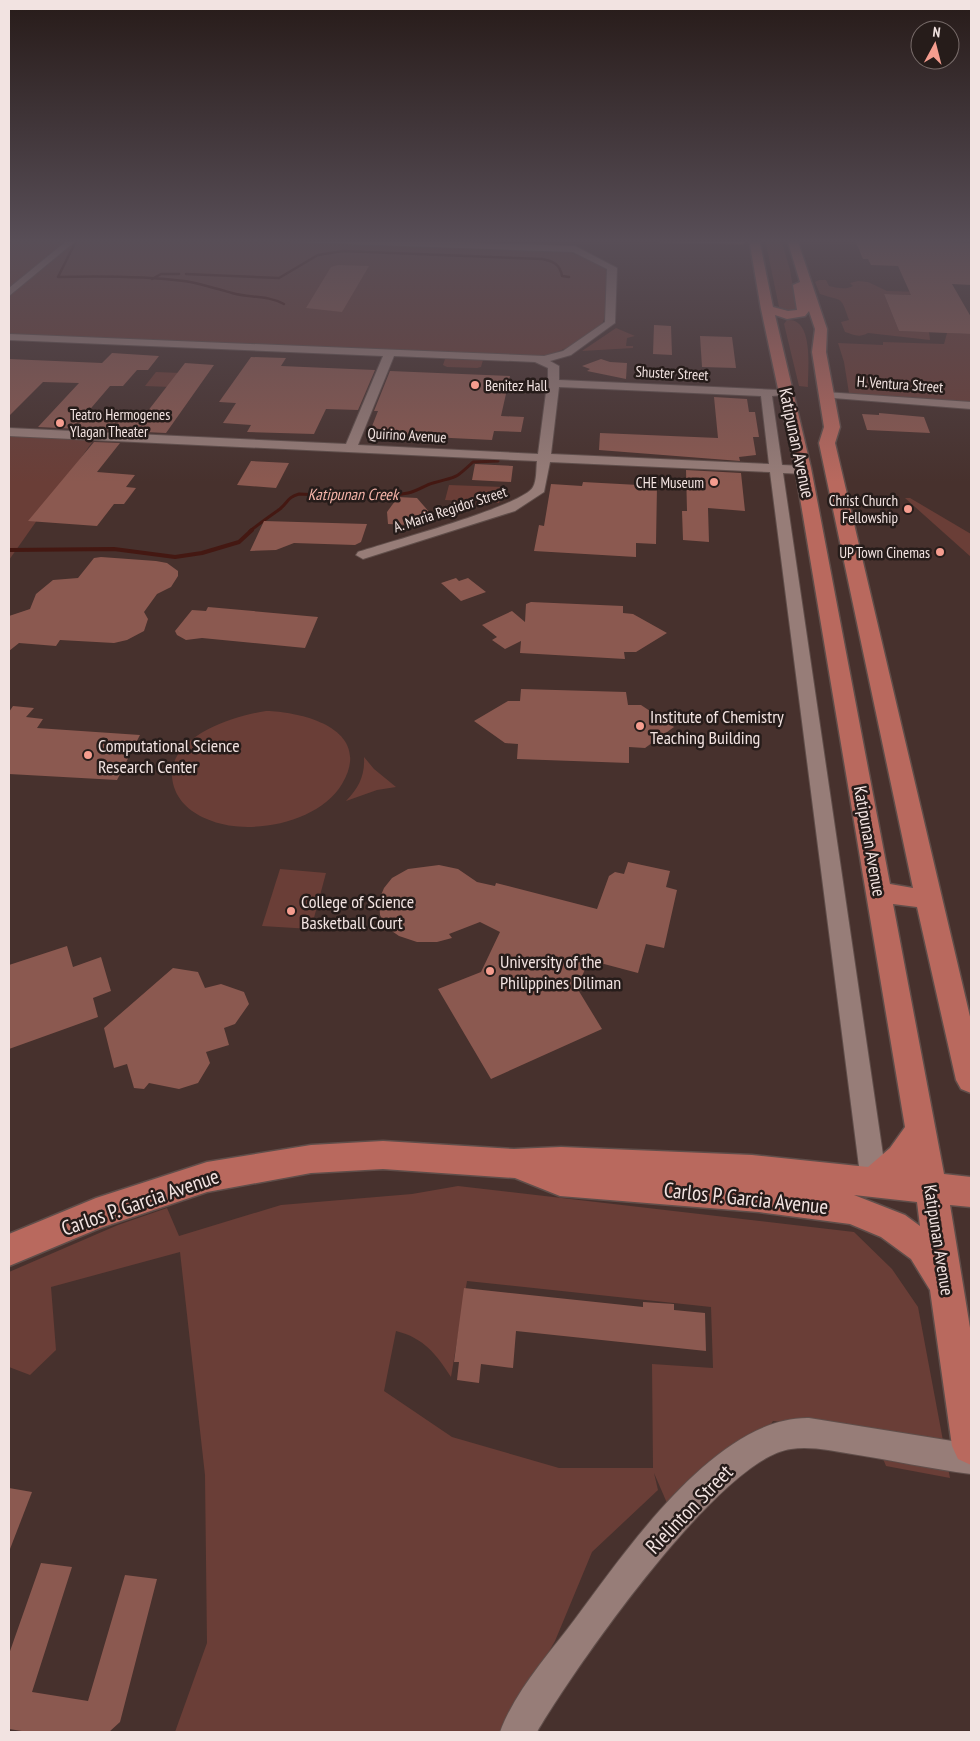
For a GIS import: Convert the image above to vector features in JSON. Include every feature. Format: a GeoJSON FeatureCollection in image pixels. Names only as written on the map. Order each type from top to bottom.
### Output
{"type":"FeatureCollection","features":[{"type":"Feature","properties":{"kind":"main road","name":"Katipunan Avenue"},"geometry":{"type":"LineString","coordinates":[[770,320],[804,470],[932,1197],[971,1446]]}},
{"type":"Feature","properties":{"kind":"main road"},"geometry":{"type":"LineString","coordinates":[[772,328],[782,320]]}},
{"type":"Feature","properties":{"kind":"main road"},"geometry":{"type":"LineString","coordinates":[[802,320],[808,327],[818,350]]}},
{"type":"Feature","properties":{"kind":"main road","name":"Katipunan Avenue"},"geometry":{"type":"LineString","coordinates":[[818,320],[821,329],[818,350],[832,427],[827,444],[928,898],[971,1080]]}},
{"type":"Feature","properties":{"kind":"main road"},"geometry":{"type":"LineString","coordinates":[[832,631],[869,634]]}},
{"type":"Feature","properties":{"kind":"main road"},"geometry":{"type":"LineString","coordinates":[[879,890],[903,897],[928,898]]}},
{"type":"Feature","properties":{"kind":"main road"},"geometry":{"type":"LineString","coordinates":[[874,1182],[901,1158],[920,1131]]}},
{"type":"Feature","properties":{"kind":"main road","name":"Carlos P. Garcia Avenue"},"geometry":{"type":"LineString","coordinates":[[9,1250],[146,1196],[207,1177],[272,1164],[311,1159],[383,1155],[514,1164],[561,1161],[742,1169],[874,1182],[932,1197],[971,1192]]}},
{"type":"Feature","properties":{"kind":"main road","name":"Carlos P. Garcia Avenue"},"geometry":{"type":"LineString","coordinates":[[514,1164],[560,1181],[759,1197],[850,1209],[893,1226],[923,1248],[947,1289]]}},
{"type":"Feature","properties":{"kind":"main road"},"geometry":{"type":"LineString","coordinates":[[932,1197],[952,1199],[971,1204]]}},
{"type":"Feature","properties":{"kind":"street"},"geometry":{"type":"LineString","coordinates":[[538,359],[553,366],[563,355],[608,326],[609,320]]}},
{"type":"Feature","properties":{"kind":"street"},"geometry":{"type":"LineString","coordinates":[[9,337],[538,359],[563,355]]}},
{"type":"Feature","properties":{"kind":"street"},"geometry":{"type":"LineString","coordinates":[[350,449],[390,353]]}},
{"type":"Feature","properties":{"kind":"street","name":"A. Maria Regidor Street"},"geometry":{"type":"LineString","coordinates":[[363,555],[510,508],[533,495],[539,489],[545,458],[554,383],[553,366]]}},
{"type":"Feature","properties":{"kind":"street","name":"Shuster Street"},"geometry":{"type":"LineString","coordinates":[[554,383],[788,394]]}},
{"type":"Feature","properties":{"kind":"street","name":"Katipunan Avenue"},"geometry":{"type":"LineString","coordinates":[[766,393],[874,1182]]}},
{"type":"Feature","properties":{"kind":"street","name":"H. Ventura Street"},"geometry":{"type":"LineString","coordinates":[[826,398],[971,406]]}},
{"type":"Feature","properties":{"kind":"street","name":"H. Ventura Street"},"geometry":{"type":"LineString","coordinates":[[826,398],[971,412]]}},
{"type":"Feature","properties":{"kind":"street","name":"Quirino Avenue"},"geometry":{"type":"LineString","coordinates":[[9,432],[804,470]]}},
{"type":"Feature","properties":{"kind":"street","name":"Rielinton Street"},"geometry":{"type":"LineString","coordinates":[[518,1732],[534,1703],[632,1569],[691,1501],[733,1462],[760,1445],[785,1435],[819,1434],[971,1459]]}},
{"type":"Feature","properties":{"kind":"shaded area"},"geometry":{"type":"Polygon","coordinates":[[[9,320],[604,320],[598,329],[584,339],[567,348],[544,356],[9,334],[9,320]]]}},
{"type":"Feature","properties":{"kind":"shaded area"},"geometry":{"type":"Polygon","coordinates":[[[787,320],[796,321],[806,335],[808,346],[808,387],[799,386],[784,324],[787,320]]]}},
{"type":"Feature","properties":{"kind":"shaded area"},"geometry":{"type":"Polygon","coordinates":[[[848,320],[895,320],[899,331],[929,332],[930,340],[868,333],[856,336],[845,332],[841,322],[848,320]]]}},
{"type":"Feature","properties":{"kind":"shaded area"},"geometry":{"type":"Polygon","coordinates":[[[616,328],[635,336],[627,338],[626,346],[633,346],[633,348],[582,351],[616,328]]]}},
{"type":"Feature","properties":{"kind":"shaded area"},"geometry":{"type":"Polygon","coordinates":[[[947,333],[971,334],[971,404],[854,395],[849,393],[844,362],[838,343],[883,345],[883,342],[944,344],[947,333]]]}},
{"type":"Feature","properties":{"kind":"shaded area"},"geometry":{"type":"Polygon","coordinates":[[[445,359],[483,360],[481,367],[477,368],[447,367],[443,365],[445,359]]]}},
{"type":"Feature","properties":{"kind":"shaded area"},"geometry":{"type":"Polygon","coordinates":[[[156,372],[181,373],[170,387],[145,386],[156,372]]]}},
{"type":"Feature","properties":{"kind":"shaded area"},"geometry":{"type":"Polygon","coordinates":[[[9,435],[95,438],[9,560],[9,435]]]}},
{"type":"Feature","properties":{"kind":"shaded area"},"geometry":{"type":"Polygon","coordinates":[[[449,485],[503,487],[499,503],[445,500],[449,485]]]}},
{"type":"Feature","properties":{"kind":"shaded area"},"geometry":{"type":"Polygon","coordinates":[[[905,498],[910,498],[971,534],[971,557],[905,498]]]}},
{"type":"Feature","properties":{"kind":"shaded area"},"geometry":{"type":"Polygon","coordinates":[[[266,711],[299,715],[316,720],[331,728],[342,737],[349,750],[350,765],[342,784],[332,797],[318,808],[301,816],[264,826],[228,825],[206,819],[189,809],[180,799],[174,787],[172,770],[177,756],[188,743],[202,733],[235,718],[266,711]]]}},
{"type":"Feature","properties":{"kind":"shaded area"},"geometry":{"type":"Polygon","coordinates":[[[364,757],[374,769],[396,787],[377,790],[346,801],[360,781],[364,757]]]}},
{"type":"Feature","properties":{"kind":"shaded area","name":"College of Science Basketball Court"},"geometry":{"type":"Polygon","coordinates":[[[280,869],[326,873],[311,929],[262,926],[280,869]]]}},
{"type":"Feature","properties":{"kind":"shaded area"},"geometry":{"type":"Polygon","coordinates":[[[458,1186],[854,1232],[892,1269],[918,1307],[950,1478],[886,1466],[872,1432],[773,1421],[743,1466],[670,1510],[654,1473],[658,1490],[592,1552],[555,1641],[503,1732],[175,1732],[207,1643],[205,1475],[180,1252],[51,1287],[56,1350],[30,1375],[9,1367],[9,1272],[118,1225],[167,1208],[179,1236],[281,1205],[412,1194],[458,1186]],[[467,1281],[451,1377],[428,1348],[414,1338],[396,1331],[384,1391],[452,1437],[559,1468],[653,1468],[652,1364],[713,1368],[711,1307],[467,1281]]]}},
{"type":"Feature","properties":{"kind":"building"},"geometry":{"type":"Polygon","coordinates":[[[895,320],[971,320],[971,334],[899,331],[895,320]]]}},
{"type":"Feature","properties":{"kind":"building"},"geometry":{"type":"Polygon","coordinates":[[[654,325],[671,326],[672,355],[653,354],[654,325]]]}},
{"type":"Feature","properties":{"kind":"building"},"geometry":{"type":"Polygon","coordinates":[[[700,336],[732,337],[736,368],[702,367],[700,336]]]}},
{"type":"Feature","properties":{"kind":"building"},"geometry":{"type":"Polygon","coordinates":[[[112,353],[159,356],[148,370],[137,370],[123,386],[110,386],[86,414],[144,416],[185,363],[214,365],[166,433],[38,427],[79,383],[43,382],[9,416],[9,359],[102,363],[112,353]]]}},
{"type":"Feature","properties":{"kind":"building"},"geometry":{"type":"Polygon","coordinates":[[[251,357],[286,358],[281,366],[375,370],[358,410],[326,409],[314,434],[247,432],[251,425],[223,423],[236,403],[219,402],[251,357]]]}},
{"type":"Feature","properties":{"kind":"building"},"geometry":{"type":"Polygon","coordinates":[[[601,359],[610,362],[627,363],[626,379],[587,371],[590,369],[582,366],[601,359]]]}},
{"type":"Feature","properties":{"kind":"building"},"geometry":{"type":"Polygon","coordinates":[[[390,371],[510,376],[501,416],[524,417],[521,432],[494,431],[492,440],[369,434],[378,411],[374,411],[390,371]]]}},
{"type":"Feature","properties":{"kind":"building"},"geometry":{"type":"Polygon","coordinates":[[[714,397],[747,399],[749,412],[755,412],[759,437],[753,437],[756,455],[739,457],[740,461],[599,450],[600,433],[718,438],[714,397]]]}},
{"type":"Feature","properties":{"kind":"building"},"geometry":{"type":"Polygon","coordinates":[[[879,413],[924,417],[930,433],[867,430],[862,414],[879,415],[879,413]]]}},
{"type":"Feature","properties":{"kind":"building"},"geometry":{"type":"Polygon","coordinates":[[[94,442],[120,443],[97,472],[135,475],[126,487],[136,488],[124,504],[114,504],[97,526],[28,521],[94,442]]]}},
{"type":"Feature","properties":{"kind":"building"},"geometry":{"type":"Polygon","coordinates":[[[251,461],[289,463],[276,488],[237,485],[251,461]]]}},
{"type":"Feature","properties":{"kind":"building"},"geometry":{"type":"Polygon","coordinates":[[[475,464],[513,466],[511,482],[472,480],[475,464]]]}},
{"type":"Feature","properties":{"kind":"building"},"geometry":{"type":"Polygon","coordinates":[[[686,470],[741,473],[745,511],[708,508],[709,542],[683,540],[682,511],[687,511],[686,470]]]}},
{"type":"Feature","properties":{"kind":"building"},"geometry":{"type":"Polygon","coordinates":[[[583,482],[657,486],[656,544],[636,543],[636,557],[534,551],[539,525],[544,526],[551,484],[582,486],[583,482]]]}},
{"type":"Feature","properties":{"kind":"building"},"geometry":{"type":"Polygon","coordinates":[[[398,497],[417,498],[430,513],[409,525],[388,524],[387,512],[398,497]]]}},
{"type":"Feature","properties":{"kind":"building"},"geometry":{"type":"Polygon","coordinates":[[[264,521],[367,524],[361,542],[355,545],[294,543],[276,550],[250,551],[264,521]]]}},
{"type":"Feature","properties":{"kind":"building"},"geometry":{"type":"Polygon","coordinates":[[[94,558],[167,563],[178,571],[178,576],[171,587],[157,594],[144,612],[148,619],[144,631],[127,640],[114,643],[60,640],[56,646],[19,643],[9,651],[9,616],[30,609],[36,594],[53,580],[78,578],[94,558]]]}},
{"type":"Feature","properties":{"kind":"building"},"geometry":{"type":"Polygon","coordinates":[[[456,578],[459,581],[468,578],[486,592],[461,601],[441,583],[456,578]]]}},
{"type":"Feature","properties":{"kind":"building"},"geometry":{"type":"Polygon","coordinates":[[[531,602],[623,606],[623,613],[633,614],[667,633],[636,652],[624,652],[625,659],[520,653],[521,641],[505,649],[492,640],[497,637],[482,625],[512,611],[525,622],[526,604],[531,602]]]}},
{"type":"Feature","properties":{"kind":"building"},"geometry":{"type":"Polygon","coordinates":[[[208,607],[318,617],[305,648],[202,638],[186,640],[177,635],[175,631],[192,610],[206,611],[208,607]]]}},
{"type":"Feature","properties":{"kind":"building","name":"Institute of Chemistry Teaching Building"},"geometry":{"type":"Polygon","coordinates":[[[521,689],[626,692],[628,705],[641,705],[674,727],[645,748],[629,747],[629,763],[517,759],[518,744],[505,743],[474,721],[508,701],[520,701],[521,689]]]}},
{"type":"Feature","properties":{"kind":"building","name":"Computational Science Research Center"},"geometry":{"type":"Polygon","coordinates":[[[13,706],[34,708],[26,717],[43,719],[37,728],[140,735],[117,780],[9,774],[9,712],[13,706]]]}},
{"type":"Feature","properties":{"kind":"building"},"geometry":{"type":"Polygon","coordinates":[[[628,862],[670,871],[666,887],[677,890],[664,948],[646,944],[638,973],[589,960],[577,988],[602,1029],[491,1079],[438,989],[481,972],[500,932],[480,922],[449,934],[452,938],[437,942],[417,942],[399,936],[386,927],[380,915],[379,900],[384,888],[392,878],[408,869],[439,865],[458,869],[477,882],[495,886],[496,883],[597,909],[609,876],[615,872],[624,874],[628,862]]]}},
{"type":"Feature","properties":{"kind":"building"},"geometry":{"type":"Polygon","coordinates":[[[67,946],[73,967],[101,957],[111,991],[93,998],[98,1017],[9,1049],[9,965],[67,946]]]}},
{"type":"Feature","properties":{"kind":"building"},"geometry":{"type":"Polygon","coordinates":[[[173,968],[198,972],[205,988],[221,984],[244,992],[249,1004],[235,1024],[224,1028],[229,1045],[206,1052],[210,1063],[198,1083],[179,1089],[149,1083],[144,1089],[134,1088],[127,1064],[114,1068],[104,1028],[173,968]]]}},
{"type":"Feature","properties":{"kind":"building"},"geometry":{"type":"Polygon","coordinates":[[[464,1288],[643,1307],[643,1302],[674,1304],[674,1310],[705,1313],[706,1351],[516,1331],[513,1368],[481,1364],[479,1383],[457,1380],[459,1362],[454,1362],[464,1288]]]}},
{"type":"Feature","properties":{"kind":"building"},"geometry":{"type":"Polygon","coordinates":[[[9,1488],[32,1492],[10,1549],[9,1549],[9,1488]]]}},
{"type":"Feature","properties":{"kind":"building"},"geometry":{"type":"Polygon","coordinates":[[[41,1563],[72,1567],[32,1692],[88,1701],[125,1575],[157,1579],[120,1722],[109,1732],[28,1732],[9,1729],[9,1654],[41,1563]]]}},
{"type":"Feature","properties":{"kind":"waterway","name":"Katipunan Creek"},"geometry":{"type":"LineString","coordinates":[[250,531],[280,509],[295,495],[368,497],[408,493],[455,477],[473,462],[498,461]]}},
{"type":"Feature","properties":{"kind":"waterway","name":"Katipunan Creek"},"geometry":{"type":"LineString","coordinates":[[9,550],[114,549],[175,557],[202,553],[239,542],[252,530]]}},
{"type":"Feature","properties":{"kind":"place","name":"Benitez Hall"},"geometry":{"type":"Point","coordinates":[475,385]}},
{"type":"Feature","properties":{"kind":"place","name":"Teatro Hermogenes Ylagan Theater"},"geometry":{"type":"Point","coordinates":[60,423]}},
{"type":"Feature","properties":{"kind":"place","name":"CHE Museum"},"geometry":{"type":"Point","coordinates":[714,482]}},
{"type":"Feature","properties":{"kind":"place","name":"Christ Church Fellowship"},"geometry":{"type":"Point","coordinates":[908,509]}},
{"type":"Feature","properties":{"kind":"place","name":"UP Town Cinemas"},"geometry":{"type":"Point","coordinates":[940,552]}},
{"type":"Feature","properties":{"kind":"place","name":"Institute of Chemistry Teaching Building"},"geometry":{"type":"Point","coordinates":[640,726]}},
{"type":"Feature","properties":{"kind":"place","name":"Computational Science Research Center"},"geometry":{"type":"Point","coordinates":[88,755]}},
{"type":"Feature","properties":{"kind":"place","name":"College of Science Basketball Court"},"geometry":{"type":"Point","coordinates":[291,911]}},
{"type":"Feature","properties":{"kind":"place","name":"University of the Philippines Diliman"},"geometry":{"type":"Point","coordinates":[490,971]}}]}
